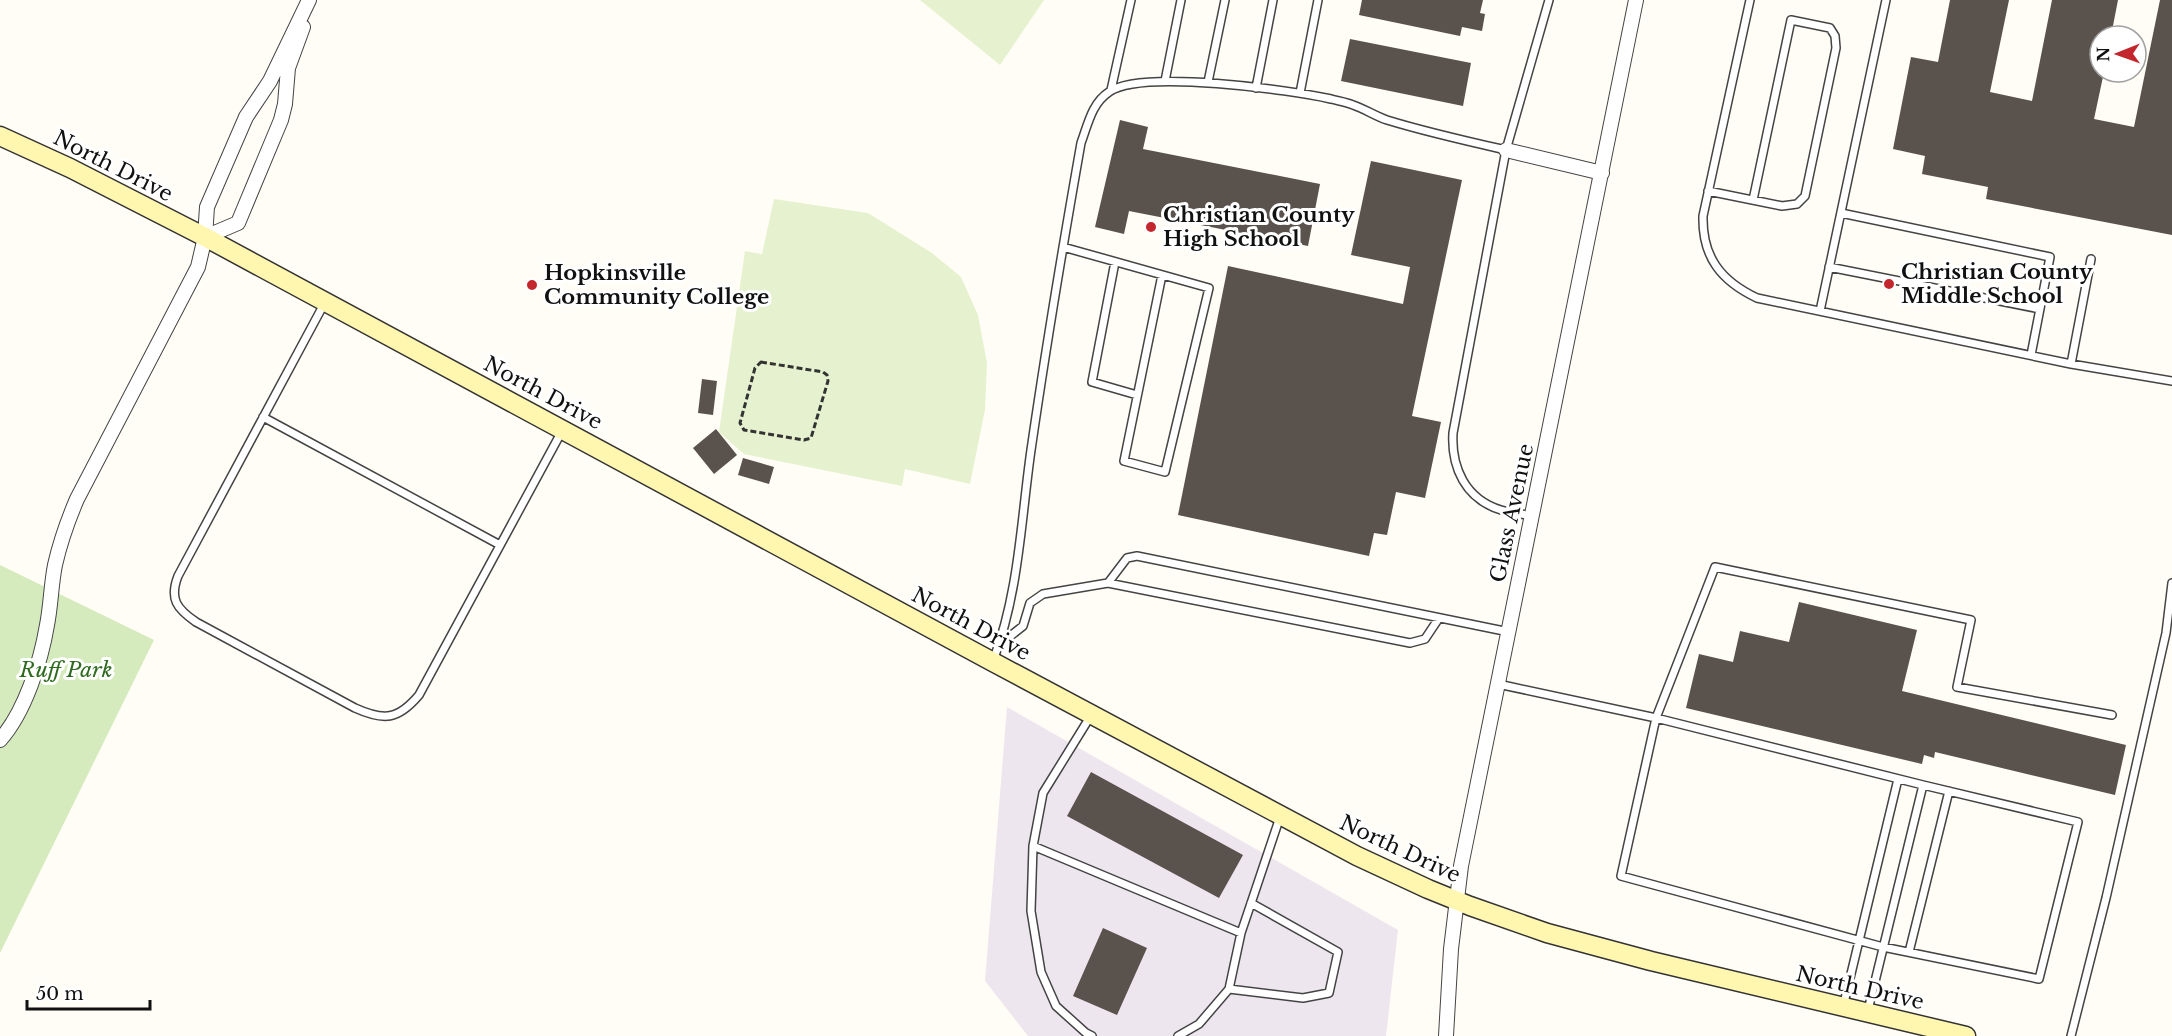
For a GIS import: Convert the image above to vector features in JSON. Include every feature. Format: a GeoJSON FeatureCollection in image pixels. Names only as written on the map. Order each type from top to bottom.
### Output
{"type":"FeatureCollection","features":[{"type":"Feature","properties":{"kind":"main road","name":"North Drive"},"geometry":{"type":"LineString","coordinates":[[0,136],[70,168],[205,237],[563,430],[996,654],[1092,715],[1357,856],[1456,900],[1547,933],[1651,961],[1965,1036]]}},
{"type":"Feature","properties":{"kind":"street"},"geometry":{"type":"LineString","coordinates":[[0,740],[22,705],[39,659],[48,624],[55,565],[76,499],[198,267],[205,237],[207,207],[246,117],[270,81],[309,0]]}},
{"type":"Feature","properties":{"kind":"street"},"geometry":{"type":"LineString","coordinates":[[205,237],[238,223],[280,120],[285,104],[288,68],[313,0]]}},
{"type":"Feature","properties":{"kind":"street","name":"Glass Avenue"},"geometry":{"type":"LineString","coordinates":[[1446,1036],[1451,949],[1461,866],[1636,0]]}},
{"type":"Feature","properties":{"kind":"street"},"geometry":{"type":"LineString","coordinates":[[1506,150],[1602,173]]}},
{"type":"Feature","properties":{"kind":"lane"},"geometry":{"type":"LineString","coordinates":[[1111,90],[1131,0]]}},
{"type":"Feature","properties":{"kind":"lane"},"geometry":{"type":"LineString","coordinates":[[1165,81],[1181,0]]}},
{"type":"Feature","properties":{"kind":"lane"},"geometry":{"type":"LineString","coordinates":[[1208,82],[1225,0]]}},
{"type":"Feature","properties":{"kind":"lane"},"geometry":{"type":"LineString","coordinates":[[1256,88],[1273,0]]}},
{"type":"Feature","properties":{"kind":"lane"},"geometry":{"type":"LineString","coordinates":[[1300,93],[1318,0]]}},
{"type":"Feature","properties":{"kind":"lane"},"geometry":{"type":"LineString","coordinates":[[1533,516],[1500,510],[1485,503],[1468,488],[1453,457],[1453,433],[1506,150],[1549,0]]}},
{"type":"Feature","properties":{"kind":"lane"},"geometry":{"type":"LineString","coordinates":[[1750,0],[1703,216],[1703,234],[1709,254],[1723,275],[1737,289],[1757,298],[2071,364],[2172,381]]}},
{"type":"Feature","properties":{"kind":"lane"},"geometry":{"type":"LineString","coordinates":[[1820,311],[1886,0]]}},
{"type":"Feature","properties":{"kind":"lane"},"geometry":{"type":"LineString","coordinates":[[1708,192],[1782,206],[1797,204],[1805,196],[1836,48],[1835,36],[1830,28],[1791,20],[1753,200]]}},
{"type":"Feature","properties":{"kind":"lane"},"geometry":{"type":"LineString","coordinates":[[996,654],[1006,623],[1017,564],[1031,452],[1063,247],[1082,143],[1094,110],[1104,96],[1120,86],[1165,81],[1208,82],[1300,93],[1353,104],[1383,119],[1426,132],[1506,150]]}},
{"type":"Feature","properties":{"kind":"lane"},"geometry":{"type":"LineString","coordinates":[[1841,213],[2050,257],[2031,355]]}},
{"type":"Feature","properties":{"kind":"lane"},"geometry":{"type":"LineString","coordinates":[[1063,247],[1209,288],[1165,472],[1124,461],[1162,275]]}},
{"type":"Feature","properties":{"kind":"lane"},"geometry":{"type":"LineString","coordinates":[[2071,364],[2091,260]]}},
{"type":"Feature","properties":{"kind":"lane"},"geometry":{"type":"LineString","coordinates":[[1115,262],[1092,382],[1137,395]]}},
{"type":"Feature","properties":{"kind":"lane"},"geometry":{"type":"LineString","coordinates":[[1829,267],[2040,309]]}},
{"type":"Feature","properties":{"kind":"lane"},"geometry":{"type":"LineString","coordinates":[[326,302],[178,576],[174,596],[178,607],[196,622],[355,708],[378,717],[389,717],[400,713],[419,695],[563,430]]}},
{"type":"Feature","properties":{"kind":"lane"},"geometry":{"type":"LineString","coordinates":[[263,417],[500,545]]}},
{"type":"Feature","properties":{"kind":"lane"},"geometry":{"type":"LineString","coordinates":[[1108,583],[1127,558],[1137,556],[1509,632]]}},
{"type":"Feature","properties":{"kind":"lane"},"geometry":{"type":"LineString","coordinates":[[1498,684],[1656,718],[2078,822],[2039,979],[1883,947],[1621,876],[1656,718],[1715,567],[1971,620],[1957,687],[2112,715]]}},
{"type":"Feature","properties":{"kind":"lane"},"geometry":{"type":"LineString","coordinates":[[996,654],[1023,626],[1029,603],[1043,594],[1108,583],[1410,643],[1425,639],[1439,618]]}},
{"type":"Feature","properties":{"kind":"lane"},"geometry":{"type":"LineString","coordinates":[[2071,1036],[2106,898],[2166,633],[2172,583]]}},
{"type":"Feature","properties":{"kind":"lane"},"geometry":{"type":"LineString","coordinates":[[1092,715],[1043,793],[1033,846],[1031,910],[1041,972],[1056,1006],[1086,1034],[1092,1036]]}},
{"type":"Feature","properties":{"kind":"lane"},"geometry":{"type":"LineString","coordinates":[[1843,1007],[1898,779]]}},
{"type":"Feature","properties":{"kind":"lane"},"geometry":{"type":"LineString","coordinates":[[1867,1013],[1923,785]]}},
{"type":"Feature","properties":{"kind":"lane"},"geometry":{"type":"LineString","coordinates":[[1909,952],[1949,791]]}},
{"type":"Feature","properties":{"kind":"lane"},"geometry":{"type":"LineString","coordinates":[[1178,1036],[1199,1024],[1229,989],[1241,933],[1281,815]]}},
{"type":"Feature","properties":{"kind":"lane"},"geometry":{"type":"LineString","coordinates":[[1033,846],[1241,933]]}},
{"type":"Feature","properties":{"kind":"lane"},"geometry":{"type":"LineString","coordinates":[[1229,989],[1304,998],[1329,993],[1338,952],[1251,903]]}},
{"type":"Feature","properties":{"kind":"path"},"geometry":{"type":"LineString","coordinates":[[761,362],[823,372],[826,375],[828,381],[811,438],[804,440],[744,430],[740,423],[757,364],[761,362]]}},
{"type":"Feature","properties":{"kind":"shaded area"},"geometry":{"type":"Polygon","coordinates":[[[1007,707],[1398,930],[1386,1036],[1028,1036],[985,981],[1007,707]]]}},
{"type":"Feature","properties":{"kind":"green space"},"geometry":{"type":"Polygon","coordinates":[[[920,0],[1044,0],[1000,65],[920,0]]]}},
{"type":"Feature","properties":{"kind":"green space"},"geometry":{"type":"Polygon","coordinates":[[[774,199],[868,213],[932,253],[961,277],[978,315],[987,363],[985,410],[970,484],[905,469],[902,486],[744,454],[719,432],[745,251],[762,254],[774,199]]]}},
{"type":"Feature","properties":{"kind":"green space","name":"Ruff Park"},"geometry":{"type":"Polygon","coordinates":[[[0,565],[154,640],[0,953],[0,565]]]}},
{"type":"Feature","properties":{"kind":"building"},"geometry":{"type":"Polygon","coordinates":[[[1362,0],[1483,0],[1480,13],[1485,14],[1482,31],[1462,27],[1460,36],[1359,15],[1362,0]]]}},
{"type":"Feature","properties":{"kind":"building"},"geometry":{"type":"Polygon","coordinates":[[[1950,0],[2009,0],[1990,92],[2032,101],[2052,0],[2118,0],[2113,24],[2088,24],[2088,84],[2101,84],[2094,119],[2134,127],[2143,84],[2148,84],[2148,59],[2160,0],[2172,0],[2172,235],[1986,199],[1988,187],[1922,174],[1925,156],[1893,149],[1911,57],[1938,62],[1950,0]]]}},
{"type":"Feature","properties":{"kind":"building"},"geometry":{"type":"Polygon","coordinates":[[[1350,39],[1471,63],[1463,106],[1341,81],[1350,39]]]}},
{"type":"Feature","properties":{"kind":"building"},"geometry":{"type":"Polygon","coordinates":[[[1120,120],[1148,127],[1143,149],[1320,184],[1308,246],[1129,211],[1124,234],[1095,227],[1120,120]]]}},
{"type":"Feature","properties":{"kind":"building"},"geometry":{"type":"Polygon","coordinates":[[[1371,161],[1462,180],[1412,416],[1441,422],[1425,498],[1396,492],[1387,535],[1374,533],[1369,556],[1178,515],[1228,266],[1403,304],[1410,267],[1351,255],[1371,161]]]}},
{"type":"Feature","properties":{"kind":"building"},"geometry":{"type":"Polygon","coordinates":[[[702,379],[717,381],[713,415],[698,413],[702,379]]]}},
{"type":"Feature","properties":{"kind":"building"},"geometry":{"type":"Polygon","coordinates":[[[716,429],[737,455],[714,474],[693,448],[716,429]]]}},
{"type":"Feature","properties":{"kind":"building"},"geometry":{"type":"Polygon","coordinates":[[[743,458],[774,467],[769,484],[738,475],[743,458]]]}},
{"type":"Feature","properties":{"kind":"building"},"geometry":{"type":"Polygon","coordinates":[[[1799,602],[1917,630],[1902,691],[2126,745],[2115,795],[1935,752],[1934,758],[1924,755],[1922,764],[1686,708],[1699,654],[1733,662],[1740,631],[1789,642],[1799,602]]]}},
{"type":"Feature","properties":{"kind":"building"},"geometry":{"type":"Polygon","coordinates":[[[1091,772],[1243,855],[1219,898],[1067,816],[1091,772]]]}},
{"type":"Feature","properties":{"kind":"building"},"geometry":{"type":"Polygon","coordinates":[[[1103,928],[1147,948],[1117,1015],[1073,996],[1103,928]]]}},
{"type":"Feature","properties":{"kind":"place","name":"Christian County High School"},"geometry":{"type":"Point","coordinates":[1151,227]}},
{"type":"Feature","properties":{"kind":"place","name":"Christian County Middle School"},"geometry":{"type":"Point","coordinates":[1889,284]}},
{"type":"Feature","properties":{"kind":"place","name":"Hopkinsville Community College"},"geometry":{"type":"Point","coordinates":[532,285]}}]}
